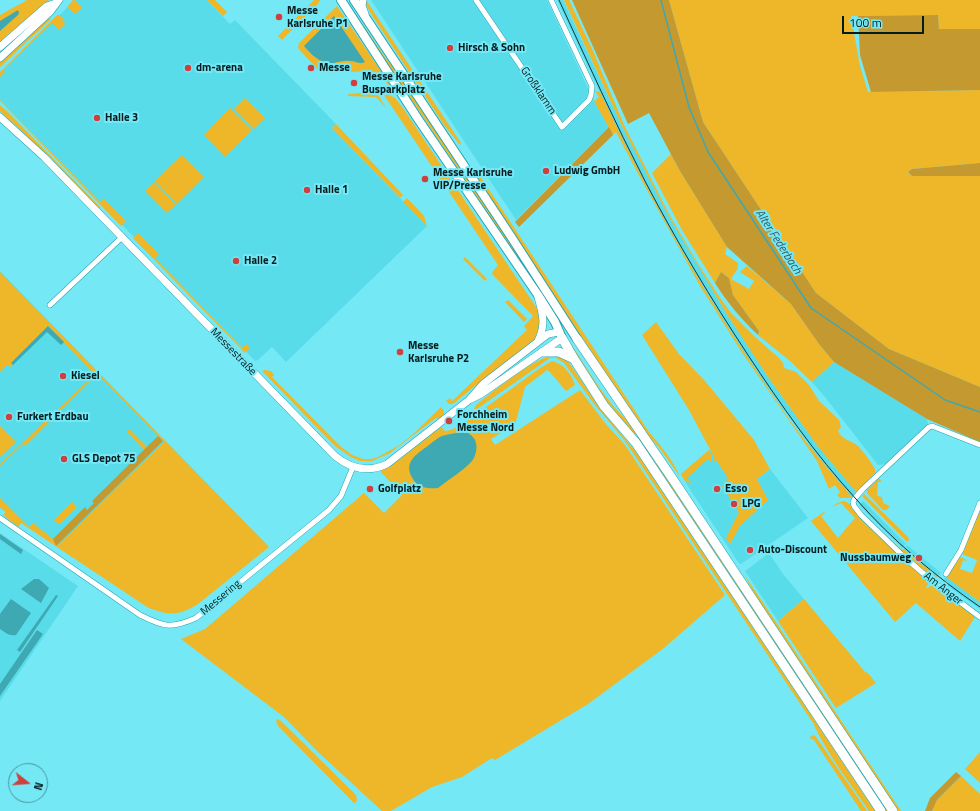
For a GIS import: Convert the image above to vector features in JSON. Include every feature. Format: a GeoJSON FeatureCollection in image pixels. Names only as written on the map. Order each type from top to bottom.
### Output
{"type":"FeatureCollection","features":[{"type":"Feature","properties":{"kind":"highway"},"geometry":{"type":"LineString","coordinates":[[562,334],[574,359],[604,406],[636,443],[881,811]]}},
{"type":"Feature","properties":{"kind":"highway"},"geometry":{"type":"LineString","coordinates":[[577,339],[674,481],[893,811]]}},
{"type":"Feature","properties":{"kind":"highway"},"geometry":{"type":"LineString","coordinates":[[543,352],[559,352],[574,359]]}},
{"type":"Feature","properties":{"kind":"main road"},"geometry":{"type":"LineString","coordinates":[[341,0],[418,119],[538,295],[562,334],[577,339]]}},
{"type":"Feature","properties":{"kind":"main road"},"geometry":{"type":"LineString","coordinates":[[349,0],[358,2],[367,20],[510,235],[577,339]]}},
{"type":"Feature","properties":{"kind":"main road"},"geometry":{"type":"LineString","coordinates":[[562,334],[566,328],[564,318]]}},
{"type":"Feature","properties":{"kind":"street","name":"Großklamm"},"geometry":{"type":"LineString","coordinates":[[476,0],[562,127],[585,105],[591,95],[592,86],[551,0]]}},
{"type":"Feature","properties":{"kind":"street"},"geometry":{"type":"LineString","coordinates":[[0,47],[46,6],[58,2]]}},
{"type":"Feature","properties":{"kind":"street"},"geometry":{"type":"LineString","coordinates":[[0,58],[50,12],[58,2]]}},
{"type":"Feature","properties":{"kind":"street","name":"Messestraße"},"geometry":{"type":"LineString","coordinates":[[0,117],[44,157],[335,456],[342,462],[353,467],[361,470],[373,470],[387,464],[469,400],[483,384],[548,334],[562,334]]}},
{"type":"Feature","properties":{"kind":"street","name":"Messestraße"},"geometry":{"type":"LineString","coordinates":[[0,123],[18,134]]}},
{"type":"Feature","properties":{"kind":"street"},"geometry":{"type":"LineString","coordinates":[[50,305],[119,240]]}},
{"type":"Feature","properties":{"kind":"street"},"geometry":{"type":"LineString","coordinates":[[537,343],[542,333],[544,321],[538,295]]}},
{"type":"Feature","properties":{"kind":"street","name":"Messestraße"},"geometry":{"type":"LineString","coordinates":[[469,400],[481,394],[543,352],[562,334]]}},
{"type":"Feature","properties":{"kind":"street","name":"Am Anger"},"geometry":{"type":"LineString","coordinates":[[980,446],[932,426],[929,427],[863,490],[853,502],[860,514],[912,563],[980,617]]}},
{"type":"Feature","properties":{"kind":"street","name":"Messering"},"geometry":{"type":"LineString","coordinates":[[0,518],[140,615],[158,623],[172,625],[182,624],[196,618],[329,510],[341,496],[353,467]]}},
{"type":"Feature","properties":{"kind":"street"},"geometry":{"type":"LineString","coordinates":[[946,574],[959,554],[980,503]]}},
{"type":"Feature","properties":{"kind":"shaded area"},"geometry":{"type":"Polygon","coordinates":[[[27,0],[49,0],[0,43],[0,15],[27,0]]]}},
{"type":"Feature","properties":{"kind":"shaded area"},"geometry":{"type":"Polygon","coordinates":[[[73,0],[75,0],[82,8],[75,14],[67,7],[73,0]]]}},
{"type":"Feature","properties":{"kind":"shaded area"},"geometry":{"type":"Polygon","coordinates":[[[75,0],[207,0],[230,24],[235,20],[336,124],[332,128],[427,226],[286,362],[272,347],[255,361],[0,100],[0,73],[75,0]]]}},
{"type":"Feature","properties":{"kind":"shaded area"},"geometry":{"type":"Polygon","coordinates":[[[207,0],[215,0],[227,12],[223,16],[207,0]]]}},
{"type":"Feature","properties":{"kind":"shaded area"},"geometry":{"type":"Polygon","coordinates":[[[314,0],[320,0],[318,4],[282,40],[278,36],[314,0]]]}},
{"type":"Feature","properties":{"kind":"shaded area"},"geometry":{"type":"Polygon","coordinates":[[[366,0],[461,143],[460,145],[444,125],[373,17],[366,5],[366,0]]]}},
{"type":"Feature","properties":{"kind":"shaded area"},"geometry":{"type":"Polygon","coordinates":[[[371,0],[547,0],[594,101],[609,127],[516,220],[371,0]]]}},
{"type":"Feature","properties":{"kind":"shaded area"},"geometry":{"type":"Polygon","coordinates":[[[557,0],[563,0],[623,128],[668,215],[728,316],[768,377],[819,448],[856,492],[852,497],[814,452],[763,381],[723,320],[663,218],[618,132],[557,0]]]}},
{"type":"Feature","properties":{"kind":"shaded area"},"geometry":{"type":"Polygon","coordinates":[[[564,0],[569,0],[593,51],[625,127],[669,214],[720,298],[731,313],[779,358],[783,363],[784,368],[796,372],[809,385],[819,401],[839,420],[841,427],[838,431],[840,434],[858,446],[875,469],[875,473],[856,492],[819,448],[768,377],[728,316],[668,215],[623,128],[564,0]]]}},
{"type":"Feature","properties":{"kind":"shaded area"},"geometry":{"type":"Polygon","coordinates":[[[572,0],[669,0],[703,122],[816,293],[889,349],[980,387],[980,442],[927,419],[834,362],[819,344],[791,304],[727,247],[680,171],[649,113],[628,124],[572,0]]]}},
{"type":"Feature","properties":{"kind":"shaded area"},"geometry":{"type":"Polygon","coordinates":[[[669,0],[980,0],[980,29],[939,29],[938,15],[851,16],[860,66],[868,92],[980,90],[980,163],[912,169],[908,172],[912,176],[980,176],[980,387],[889,349],[816,293],[703,122],[669,0]]]}},
{"type":"Feature","properties":{"kind":"shaded area"},"geometry":{"type":"Polygon","coordinates":[[[337,6],[393,89],[376,73],[371,71],[326,73],[319,71],[298,48],[299,43],[337,6]]]}},
{"type":"Feature","properties":{"kind":"shaded area"},"geometry":{"type":"Polygon","coordinates":[[[18,10],[18,15],[0,31],[0,21],[18,10]]]}},
{"type":"Feature","properties":{"kind":"shaded area"},"geometry":{"type":"Polygon","coordinates":[[[353,10],[385,57],[402,77],[561,320],[561,324],[352,11],[353,10]]]}},
{"type":"Feature","properties":{"kind":"shaded area"},"geometry":{"type":"Polygon","coordinates":[[[57,15],[64,19],[62,21],[64,23],[66,21],[66,23],[59,30],[52,23],[3,70],[5,72],[0,77],[0,72],[57,15]]]}},
{"type":"Feature","properties":{"kind":"shaded area"},"geometry":{"type":"Polygon","coordinates":[[[938,15],[939,29],[980,29],[980,90],[871,92],[860,55],[858,16],[938,15]]]}},
{"type":"Feature","properties":{"kind":"shaded area"},"geometry":{"type":"Polygon","coordinates":[[[51,16],[50,20],[0,67],[0,62],[51,16]]]}},
{"type":"Feature","properties":{"kind":"shaded area"},"geometry":{"type":"Polygon","coordinates":[[[334,16],[365,62],[325,62],[313,56],[304,46],[334,16]]]}},
{"type":"Feature","properties":{"kind":"shaded area"},"geometry":{"type":"Polygon","coordinates":[[[595,91],[600,92],[652,196],[710,298],[790,420],[815,453],[852,497],[851,498],[840,498],[837,495],[840,492],[835,485],[829,489],[817,461],[741,351],[700,286],[616,132],[613,135],[594,101],[599,97],[595,91]]]}},
{"type":"Feature","properties":{"kind":"shaded area"},"geometry":{"type":"Polygon","coordinates":[[[372,92],[379,96],[386,108],[376,97],[347,96],[349,94],[372,92]]]}},
{"type":"Feature","properties":{"kind":"shaded area"},"geometry":{"type":"Polygon","coordinates":[[[386,93],[395,98],[403,108],[538,310],[539,328],[531,344],[453,404],[449,404],[446,401],[450,398],[452,401],[527,330],[524,326],[533,316],[492,274],[498,265],[384,95],[386,93]]]}},
{"type":"Feature","properties":{"kind":"shaded area"},"geometry":{"type":"Polygon","coordinates":[[[245,98],[265,118],[254,129],[234,109],[245,98]]]}},
{"type":"Feature","properties":{"kind":"shaded area"},"geometry":{"type":"Polygon","coordinates":[[[0,101],[100,202],[104,199],[126,221],[121,226],[0,101]]]}},
{"type":"Feature","properties":{"kind":"shaded area"},"geometry":{"type":"Polygon","coordinates":[[[0,105],[101,208],[98,208],[93,204],[27,136],[0,111],[0,105]]]}},
{"type":"Feature","properties":{"kind":"shaded area"},"geometry":{"type":"Polygon","coordinates":[[[230,108],[252,130],[225,157],[204,135],[230,108]]]}},
{"type":"Feature","properties":{"kind":"shaded area"},"geometry":{"type":"Polygon","coordinates":[[[336,124],[403,195],[400,198],[332,128],[336,124]]]}},
{"type":"Feature","properties":{"kind":"shaded area"},"geometry":{"type":"Polygon","coordinates":[[[609,127],[613,135],[519,227],[515,222],[609,127]]]}},
{"type":"Feature","properties":{"kind":"shaded area"},"geometry":{"type":"Polygon","coordinates":[[[671,154],[727,247],[725,254],[738,263],[738,268],[731,279],[749,289],[754,281],[740,272],[747,266],[791,304],[819,344],[834,362],[812,382],[790,361],[758,335],[759,331],[733,295],[729,278],[721,272],[715,283],[682,230],[652,173],[671,154]]]}},
{"type":"Feature","properties":{"kind":"shaded area"},"geometry":{"type":"Polygon","coordinates":[[[182,155],[204,177],[177,204],[155,181],[182,155]]]}},
{"type":"Feature","properties":{"kind":"shaded area"},"geometry":{"type":"Polygon","coordinates":[[[980,163],[980,176],[912,176],[908,172],[912,169],[980,163]]]}},
{"type":"Feature","properties":{"kind":"shaded area"},"geometry":{"type":"Polygon","coordinates":[[[480,176],[649,432],[670,459],[680,477],[634,416],[487,195],[478,177],[480,176]]]}},
{"type":"Feature","properties":{"kind":"shaded area"},"geometry":{"type":"Polygon","coordinates":[[[154,182],[176,205],[167,213],[145,191],[154,182]]]}},
{"type":"Feature","properties":{"kind":"shaded area"},"geometry":{"type":"Polygon","coordinates":[[[407,198],[424,216],[427,226],[403,202],[407,198]]]}},
{"type":"Feature","properties":{"kind":"shaded area"},"geometry":{"type":"Polygon","coordinates":[[[138,233],[159,254],[155,258],[242,348],[246,344],[250,348],[245,353],[133,238],[138,233]]]}},
{"type":"Feature","properties":{"kind":"shaded area"},"geometry":{"type":"Polygon","coordinates":[[[465,257],[487,279],[485,281],[463,259],[465,257]]]}},
{"type":"Feature","properties":{"kind":"shaded area"},"geometry":{"type":"Polygon","coordinates":[[[0,271],[266,544],[182,611],[59,544],[57,546],[0,508],[0,271]]]}},
{"type":"Feature","properties":{"kind":"shaded area"},"geometry":{"type":"Polygon","coordinates":[[[0,272],[269,547],[198,604],[179,613],[161,612],[147,607],[21,523],[18,527],[3,515],[6,512],[0,507],[0,498],[29,527],[33,523],[53,539],[57,546],[164,442],[97,374],[25,446],[23,444],[0,466],[0,464],[92,377],[91,375],[93,373],[48,326],[11,363],[13,365],[11,367],[7,365],[0,372],[0,272]]]}},
{"type":"Feature","properties":{"kind":"shaded area"},"geometry":{"type":"Polygon","coordinates":[[[721,272],[729,278],[733,295],[759,331],[758,335],[724,297],[715,283],[721,272]]]}},
{"type":"Feature","properties":{"kind":"shaded area"},"geometry":{"type":"Polygon","coordinates":[[[508,300],[527,319],[524,322],[505,302],[508,300]]]}},
{"type":"Feature","properties":{"kind":"shaded area"},"geometry":{"type":"Polygon","coordinates":[[[656,322],[679,354],[705,381],[754,440],[770,469],[757,479],[768,500],[740,526],[730,544],[726,538],[739,512],[722,486],[727,482],[726,479],[728,478],[716,460],[714,461],[713,455],[689,410],[642,335],[656,322]]]}},
{"type":"Feature","properties":{"kind":"shaded area"},"geometry":{"type":"Polygon","coordinates":[[[48,326],[64,342],[61,345],[47,332],[13,365],[11,363],[48,326]]]}},
{"type":"Feature","properties":{"kind":"shaded area"},"geometry":{"type":"Polygon","coordinates":[[[570,344],[605,395],[630,423],[889,811],[886,811],[645,448],[607,402],[570,344]]]}},
{"type":"Feature","properties":{"kind":"shaded area"},"geometry":{"type":"Polygon","coordinates":[[[553,355],[565,358],[602,411],[637,453],[875,811],[869,811],[839,768],[813,723],[625,441],[595,405],[564,363],[556,358],[550,358],[477,409],[474,409],[476,405],[513,376],[534,363],[553,355]]]}},
{"type":"Feature","properties":{"kind":"shaded area"},"geometry":{"type":"Polygon","coordinates":[[[552,361],[560,364],[566,370],[572,377],[575,385],[566,391],[547,370],[525,387],[515,425],[491,439],[495,445],[580,390],[605,423],[625,445],[725,595],[664,648],[588,704],[495,760],[492,758],[462,777],[432,787],[391,811],[382,811],[318,752],[284,717],[181,639],[205,629],[364,493],[384,513],[402,495],[380,471],[392,465],[441,427],[445,431],[451,430],[467,421],[540,368],[552,361]]]}},
{"type":"Feature","properties":{"kind":"shaded area"},"geometry":{"type":"Polygon","coordinates":[[[834,362],[927,419],[928,424],[886,464],[878,465],[812,382],[834,362]]]}},
{"type":"Feature","properties":{"kind":"shaded area"},"geometry":{"type":"Polygon","coordinates":[[[262,371],[271,371],[274,375],[272,377],[340,446],[352,455],[363,459],[378,457],[398,446],[412,435],[441,407],[444,414],[440,419],[436,418],[390,453],[372,461],[360,461],[351,457],[335,446],[262,371]]]}},
{"type":"Feature","properties":{"kind":"shaded area"},"geometry":{"type":"Polygon","coordinates":[[[0,426],[16,442],[0,457],[0,426]]]}},
{"type":"Feature","properties":{"kind":"shaded area"},"geometry":{"type":"Polygon","coordinates":[[[129,429],[147,447],[144,450],[127,432],[129,429]]]}},
{"type":"Feature","properties":{"kind":"shaded area"},"geometry":{"type":"Polygon","coordinates":[[[463,432],[471,435],[476,442],[475,456],[472,461],[438,488],[427,488],[420,486],[415,482],[409,468],[412,459],[440,437],[463,432]]]}},
{"type":"Feature","properties":{"kind":"shaded area"},"geometry":{"type":"Polygon","coordinates":[[[158,436],[163,441],[56,546],[53,539],[85,507],[87,510],[94,503],[92,501],[158,436]]]}},
{"type":"Feature","properties":{"kind":"shaded area"},"geometry":{"type":"Polygon","coordinates":[[[709,450],[712,457],[711,462],[708,459],[687,478],[692,484],[684,480],[681,474],[709,450]]]}},
{"type":"Feature","properties":{"kind":"shaded area"},"geometry":{"type":"Polygon","coordinates":[[[710,450],[756,510],[760,506],[757,479],[770,469],[808,518],[741,564],[738,562],[681,474],[710,450]]]}},
{"type":"Feature","properties":{"kind":"shaded area"},"geometry":{"type":"Polygon","coordinates":[[[879,478],[882,482],[878,482],[877,496],[882,497],[883,503],[890,506],[887,510],[883,510],[867,493],[867,490],[879,478]]]}},
{"type":"Feature","properties":{"kind":"shaded area"},"geometry":{"type":"Polygon","coordinates":[[[864,494],[908,537],[909,540],[907,542],[862,496],[864,494]]]}},
{"type":"Feature","properties":{"kind":"shaded area"},"geometry":{"type":"Polygon","coordinates":[[[844,501],[850,504],[863,521],[904,560],[930,582],[926,587],[928,588],[931,585],[934,586],[975,617],[960,641],[916,603],[895,622],[811,521],[824,512],[825,513],[821,516],[838,538],[855,518],[841,503],[832,507],[837,503],[844,501]]]}},
{"type":"Feature","properties":{"kind":"shaded area"},"geometry":{"type":"Polygon","coordinates":[[[863,501],[906,544],[902,548],[859,505],[863,501]]]}},
{"type":"Feature","properties":{"kind":"shaded area"},"geometry":{"type":"Polygon","coordinates":[[[72,502],[77,507],[60,524],[57,523],[54,520],[72,502]]]}},
{"type":"Feature","properties":{"kind":"shaded area"},"geometry":{"type":"Polygon","coordinates":[[[980,510],[980,602],[946,577],[960,557],[967,560],[963,560],[960,569],[972,573],[977,560],[962,554],[980,510]]]}},
{"type":"Feature","properties":{"kind":"shaded area"},"geometry":{"type":"Polygon","coordinates":[[[0,533],[78,586],[0,701],[0,533]]]}},
{"type":"Feature","properties":{"kind":"shaded area"},"geometry":{"type":"Polygon","coordinates":[[[0,534],[23,550],[21,554],[0,539],[0,534]]]}},
{"type":"Feature","properties":{"kind":"shaded area"},"geometry":{"type":"Polygon","coordinates":[[[889,538],[937,577],[935,579],[933,578],[888,539],[889,538]]]}},
{"type":"Feature","properties":{"kind":"shaded area"},"geometry":{"type":"Polygon","coordinates":[[[907,545],[941,573],[937,577],[904,549],[907,545]]]}},
{"type":"Feature","properties":{"kind":"shaded area"},"geometry":{"type":"Polygon","coordinates":[[[769,553],[783,574],[804,599],[778,621],[745,571],[769,553]]]}},
{"type":"Feature","properties":{"kind":"shaded area"},"geometry":{"type":"Polygon","coordinates":[[[744,574],[901,811],[897,811],[759,603],[744,574]]]}},
{"type":"Feature","properties":{"kind":"shaded area"},"geometry":{"type":"Polygon","coordinates":[[[946,577],[980,602],[980,609],[942,582],[946,577]]]}},
{"type":"Feature","properties":{"kind":"shaded area"},"geometry":{"type":"Polygon","coordinates":[[[34,579],[39,579],[49,588],[41,603],[21,589],[34,579]]]}},
{"type":"Feature","properties":{"kind":"shaded area"},"geometry":{"type":"Polygon","coordinates":[[[56,595],[58,596],[20,652],[17,650],[56,595]]]}},
{"type":"Feature","properties":{"kind":"shaded area"},"geometry":{"type":"Polygon","coordinates":[[[11,599],[31,613],[16,635],[9,635],[0,629],[0,614],[11,599]]]}},
{"type":"Feature","properties":{"kind":"shaded area"},"geometry":{"type":"Polygon","coordinates":[[[804,599],[876,683],[836,708],[778,621],[804,599]]]}},
{"type":"Feature","properties":{"kind":"shaded area"},"geometry":{"type":"Polygon","coordinates":[[[37,630],[43,634],[0,696],[0,684],[37,630]]]}},
{"type":"Feature","properties":{"kind":"shaded area"},"geometry":{"type":"Polygon","coordinates":[[[277,719],[281,721],[356,795],[357,800],[355,803],[278,726],[276,721],[277,719]]]}},
{"type":"Feature","properties":{"kind":"shaded area"},"geometry":{"type":"Polygon","coordinates":[[[813,735],[816,737],[867,811],[861,811],[814,740],[809,738],[813,735]]]}},
{"type":"Feature","properties":{"kind":"shaded area"},"geometry":{"type":"Polygon","coordinates":[[[980,752],[980,783],[965,769],[980,752]]]}},
{"type":"Feature","properties":{"kind":"shaded area"},"geometry":{"type":"Polygon","coordinates":[[[956,772],[961,776],[937,800],[932,811],[925,811],[930,798],[956,772]]]}},
{"type":"Feature","properties":{"kind":"shaded area"},"geometry":{"type":"Polygon","coordinates":[[[961,776],[980,794],[980,811],[932,811],[937,800],[961,776]]]}},
{"type":"Feature","properties":{"kind":"waterway","name":"Alter Federbach"},"geometry":{"type":"LineString","coordinates":[[661,0],[689,107],[708,152],[811,308],[945,400],[980,412]]}},
{"type":"Feature","properties":{"kind":"tram line"},"geometry":{"type":"LineString","coordinates":[[559,0],[612,115],[682,249],[734,334],[773,392],[826,465],[884,529],[915,557],[980,607]]}},
{"type":"Feature","properties":{"kind":"place","name":"Messe Karlsruhe P1"},"geometry":{"type":"Point","coordinates":[279,17]}},
{"type":"Feature","properties":{"kind":"place","name":"Hirsch & Sohn"},"geometry":{"type":"Point","coordinates":[450,48]}},
{"type":"Feature","properties":{"kind":"place","name":"dm-arena"},"geometry":{"type":"Point","coordinates":[188,68]}},
{"type":"Feature","properties":{"kind":"place","name":"Messe"},"geometry":{"type":"Point","coordinates":[311,68]}},
{"type":"Feature","properties":{"kind":"place","name":"Messe Karlsruhe Busparkplatz"},"geometry":{"type":"Point","coordinates":[354,83]}},
{"type":"Feature","properties":{"kind":"place","name":"Halle 3"},"geometry":{"type":"Point","coordinates":[97,118]}},
{"type":"Feature","properties":{"kind":"place","name":"Ludwig GmbH"},"geometry":{"type":"Point","coordinates":[546,171]}},
{"type":"Feature","properties":{"kind":"place","name":"Messe Karlsruhe VIP/Presse"},"geometry":{"type":"Point","coordinates":[425,179]}},
{"type":"Feature","properties":{"kind":"place","name":"Halle 1"},"geometry":{"type":"Point","coordinates":[307,190]}},
{"type":"Feature","properties":{"kind":"place","name":"Halle 2"},"geometry":{"type":"Point","coordinates":[236,261]}},
{"type":"Feature","properties":{"kind":"place","name":"Messe Karlsruhe P2"},"geometry":{"type":"Point","coordinates":[400,352]}},
{"type":"Feature","properties":{"kind":"place","name":"Kiesel"},"geometry":{"type":"Point","coordinates":[63,376]}},
{"type":"Feature","properties":{"kind":"place","name":"Furkert Erdbau"},"geometry":{"type":"Point","coordinates":[9,417]}},
{"type":"Feature","properties":{"kind":"place","name":"Forchheim Messe Nord"},"geometry":{"type":"Point","coordinates":[449,421]}},
{"type":"Feature","properties":{"kind":"place","name":"GLS Depot 75"},"geometry":{"type":"Point","coordinates":[64,459]}},
{"type":"Feature","properties":{"kind":"place","name":"Golfplatz"},"geometry":{"type":"Point","coordinates":[370,489]}},
{"type":"Feature","properties":{"kind":"place","name":"Esso"},"geometry":{"type":"Point","coordinates":[717,489]}},
{"type":"Feature","properties":{"kind":"place","name":"LPG"},"geometry":{"type":"Point","coordinates":[734,504]}},
{"type":"Feature","properties":{"kind":"place","name":"Auto-Discount"},"geometry":{"type":"Point","coordinates":[750,550]}},
{"type":"Feature","properties":{"kind":"place","name":"Nussbaumweg"},"geometry":{"type":"Point","coordinates":[919,558]}}]}
